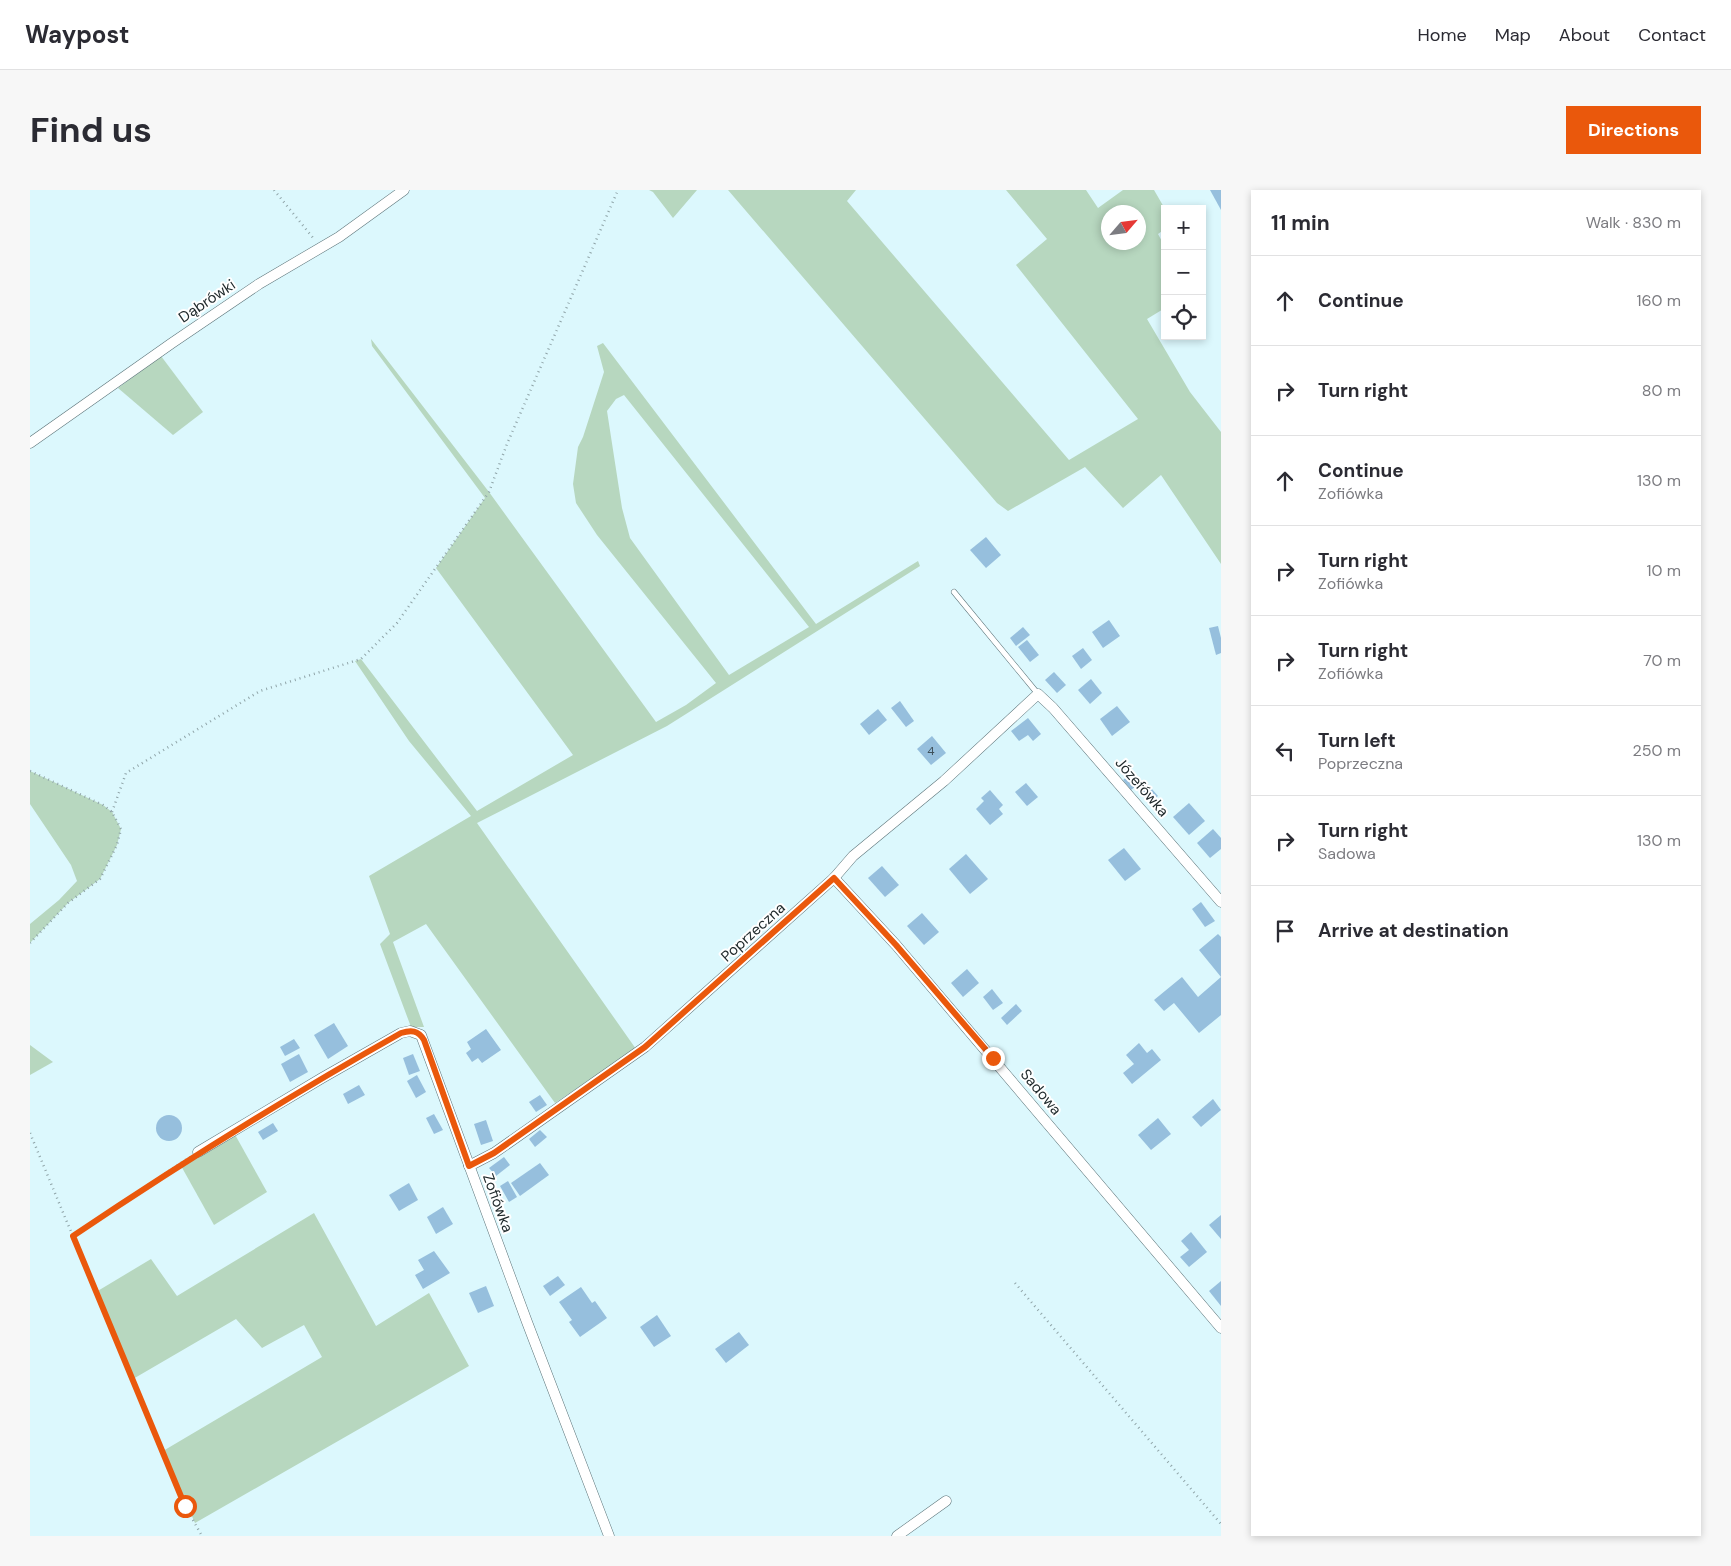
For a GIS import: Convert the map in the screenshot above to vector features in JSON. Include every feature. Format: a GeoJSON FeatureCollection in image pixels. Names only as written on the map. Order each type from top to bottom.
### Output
{"type":"FeatureCollection","features":[{"type":"Feature","properties":{"kind":"street","name":"Dąbrówki"},"geometry":{"type":"LineString","coordinates":[[30,443],[258,284],[320,248],[404,190]]}},
{"type":"Feature","properties":{"kind":"street","name":"Poprzeczna"},"geometry":{"type":"LineString","coordinates":[[469,1166],[494,1153],[645,1047],[834,878],[853,856],[944,781],[1038,694]]}},
{"type":"Feature","properties":{"kind":"street","name":"Józefówka"},"geometry":{"type":"LineString","coordinates":[[1038,694],[1053,708],[1221,902]]}},
{"type":"Feature","properties":{"kind":"street","name":"Sadowa"},"geometry":{"type":"LineString","coordinates":[[834,878],[896,945],[1221,1328]]}},
{"type":"Feature","properties":{"kind":"street","name":"Zofiówka"},"geometry":{"type":"LineString","coordinates":[[198,1152],[401,1033],[417,1032],[424,1040],[469,1166],[609,1536]]}},
{"type":"Feature","properties":{"kind":"street"},"geometry":{"type":"LineString","coordinates":[[897,1536],[946,1501]]}},
{"type":"Feature","properties":{"kind":"lane"},"geometry":{"type":"LineString","coordinates":[[954,592],[1038,694]]}},
{"type":"Feature","properties":{"kind":"path"},"geometry":{"type":"LineString","coordinates":[[274,190],[320,248]]}},
{"type":"Feature","properties":{"kind":"path"},"geometry":{"type":"LineString","coordinates":[[112,812],[126,773],[260,691],[361,659],[397,623],[489,492],[507,444],[618,190]]}},
{"type":"Feature","properties":{"kind":"path"},"geometry":{"type":"LineString","coordinates":[[30,771],[103,805],[112,812],[121,830],[117,845],[100,879],[68,903],[30,943]]}},
{"type":"Feature","properties":{"kind":"path"},"geometry":{"type":"LineString","coordinates":[[30,1133],[185,1506],[202,1536]]}},
{"type":"Feature","properties":{"kind":"path"},"geometry":{"type":"LineString","coordinates":[[73,1236],[198,1152]]}},
{"type":"Feature","properties":{"kind":"path"},"geometry":{"type":"LineString","coordinates":[[1015,1283],[1221,1524]]}},
{"type":"Feature","properties":{"kind":"green space"},"geometry":{"type":"Polygon","coordinates":[[[649,190],[697,190],[673,218],[653,192],[649,190]]]}},
{"type":"Feature","properties":{"kind":"green space"},"geometry":{"type":"Polygon","coordinates":[[[728,190],[856,190],[847,201],[1069,460],[1138,419],[1016,265],[1047,239],[1006,190],[1086,190],[1098,208],[1101,206],[1101,250],[1146,250],[1146,205],[1102,205],[1123,190],[1154,190],[1163,205],[1161,205],[1161,232],[1158,234],[1161,240],[1161,310],[1147,319],[1190,392],[1221,432],[1221,564],[1161,475],[1123,508],[1085,467],[1008,511],[997,503],[728,190]]]}},
{"type":"Feature","properties":{"kind":"green space"},"geometry":{"type":"Polygon","coordinates":[[[371,339],[489,492],[656,722],[686,705],[716,683],[597,535],[576,503],[573,484],[578,447],[604,372],[597,346],[603,343],[816,624],[918,561],[920,566],[667,726],[477,823],[636,1049],[555,1103],[426,924],[393,942],[424,1027],[411,1027],[380,944],[390,934],[369,876],[471,816],[409,741],[355,661],[361,659],[477,811],[573,755],[436,568],[485,498],[372,346],[371,339]],[[624,395],[616,399],[607,411],[622,508],[630,538],[729,675],[809,627],[624,395]]]}},
{"type":"Feature","properties":{"kind":"green space"},"geometry":{"type":"Polygon","coordinates":[[[161,356],[203,412],[173,435],[118,388],[161,356]]]}},
{"type":"Feature","properties":{"kind":"green space"},"geometry":{"type":"Polygon","coordinates":[[[30,771],[103,805],[112,812],[121,829],[117,845],[100,879],[68,903],[30,943],[30,924],[59,900],[77,881],[71,865],[30,804],[30,771]]]}},
{"type":"Feature","properties":{"kind":"green space"},"geometry":{"type":"Polygon","coordinates":[[[30,1045],[53,1062],[30,1075],[30,1045]]]}},
{"type":"Feature","properties":{"kind":"green space"},"geometry":{"type":"Polygon","coordinates":[[[233,1131],[267,1192],[214,1225],[180,1164],[233,1131]]]}},
{"type":"Feature","properties":{"kind":"green space"},"geometry":{"type":"Polygon","coordinates":[[[314,1213],[376,1326],[429,1293],[469,1366],[195,1523],[163,1451],[322,1357],[304,1325],[262,1348],[236,1319],[133,1379],[96,1292],[151,1259],[177,1296],[314,1213]]]}},
{"type":"Feature","properties":{"kind":"building"},"geometry":{"type":"Polygon","coordinates":[[[1210,190],[1221,190],[1221,210],[1210,190]]]}},
{"type":"Feature","properties":{"kind":"building"},"geometry":{"type":"Polygon","coordinates":[[[986,537],[1001,555],[986,568],[970,550],[986,537]]]}},
{"type":"Feature","properties":{"kind":"building"},"geometry":{"type":"Polygon","coordinates":[[[1109,620],[1120,636],[1103,648],[1092,632],[1109,620]]]}},
{"type":"Feature","properties":{"kind":"building"},"geometry":{"type":"Polygon","coordinates":[[[1218,626],[1221,638],[1221,653],[1216,655],[1209,628],[1218,626]]]}},
{"type":"Feature","properties":{"kind":"building"},"geometry":{"type":"Polygon","coordinates":[[[1023,627],[1030,635],[1016,646],[1010,638],[1023,627]]]}},
{"type":"Feature","properties":{"kind":"building"},"geometry":{"type":"Polygon","coordinates":[[[1027,640],[1039,655],[1030,662],[1018,647],[1027,640]]]}},
{"type":"Feature","properties":{"kind":"building"},"geometry":{"type":"Polygon","coordinates":[[[1083,648],[1092,660],[1081,669],[1072,656],[1083,648]]]}},
{"type":"Feature","properties":{"kind":"building"},"geometry":{"type":"Polygon","coordinates":[[[1054,672],[1066,685],[1057,693],[1045,680],[1054,672]]]}},
{"type":"Feature","properties":{"kind":"building"},"geometry":{"type":"Polygon","coordinates":[[[1091,679],[1102,693],[1090,704],[1078,690],[1091,679]]]}},
{"type":"Feature","properties":{"kind":"building"},"geometry":{"type":"Polygon","coordinates":[[[900,701],[914,721],[906,727],[891,708],[900,701]]]}},
{"type":"Feature","properties":{"kind":"building"},"geometry":{"type":"Polygon","coordinates":[[[1117,706],[1130,722],[1112,736],[1100,719],[1117,706]]]}},
{"type":"Feature","properties":{"kind":"building"},"geometry":{"type":"Polygon","coordinates":[[[878,709],[887,720],[869,735],[860,724],[878,709]]]}},
{"type":"Feature","properties":{"kind":"building"},"geometry":{"type":"Polygon","coordinates":[[[1028,718],[1041,734],[1033,741],[1028,735],[1019,741],[1011,731],[1028,718]]]}},
{"type":"Feature","properties":{"kind":"building"},"geometry":{"type":"Polygon","coordinates":[[[932,736],[946,753],[931,765],[917,749],[932,736]]]}},
{"type":"Feature","properties":{"kind":"building"},"geometry":{"type":"Polygon","coordinates":[[[1132,773],[1140,783],[1144,780],[1158,796],[1150,802],[1136,786],[1131,790],[1123,780],[1132,773]]]}},
{"type":"Feature","properties":{"kind":"building"},"geometry":{"type":"Polygon","coordinates":[[[1026,783],[1038,797],[1027,806],[1015,792],[1026,783]]]}},
{"type":"Feature","properties":{"kind":"building"},"geometry":{"type":"Polygon","coordinates":[[[990,790],[1003,805],[999,809],[1003,814],[990,825],[976,809],[984,801],[981,798],[990,790]]]}},
{"type":"Feature","properties":{"kind":"building"},"geometry":{"type":"Polygon","coordinates":[[[1189,803],[1205,821],[1189,835],[1173,817],[1189,803]]]}},
{"type":"Feature","properties":{"kind":"building"},"geometry":{"type":"Polygon","coordinates":[[[1213,829],[1221,838],[1221,849],[1210,858],[1197,843],[1213,829]]]}},
{"type":"Feature","properties":{"kind":"building"},"geometry":{"type":"Polygon","coordinates":[[[1124,848],[1141,869],[1125,881],[1108,860],[1124,848]]]}},
{"type":"Feature","properties":{"kind":"building"},"geometry":{"type":"Polygon","coordinates":[[[966,854],[988,879],[970,894],[949,869],[966,854]]]}},
{"type":"Feature","properties":{"kind":"building"},"geometry":{"type":"Polygon","coordinates":[[[882,866],[899,885],[885,897],[868,878],[882,866]]]}},
{"type":"Feature","properties":{"kind":"building"},"geometry":{"type":"Polygon","coordinates":[[[1201,902],[1215,921],[1205,927],[1192,909],[1201,902]]]}},
{"type":"Feature","properties":{"kind":"building"},"geometry":{"type":"Polygon","coordinates":[[[922,913],[939,932],[924,945],[907,926],[922,913]]]}},
{"type":"Feature","properties":{"kind":"building"},"geometry":{"type":"Polygon","coordinates":[[[1218,934],[1221,937],[1221,977],[1199,950],[1218,934]]]}},
{"type":"Feature","properties":{"kind":"building"},"geometry":{"type":"Polygon","coordinates":[[[967,969],[979,983],[963,997],[951,983],[967,969]]]}},
{"type":"Feature","properties":{"kind":"building"},"geometry":{"type":"Polygon","coordinates":[[[1182,977],[1198,997],[1221,977],[1221,1015],[1199,1033],[1174,1003],[1164,1011],[1154,1000],[1182,977]]]}},
{"type":"Feature","properties":{"kind":"building"},"geometry":{"type":"Polygon","coordinates":[[[992,989],[1003,1003],[993,1010],[983,997],[992,989]]]}},
{"type":"Feature","properties":{"kind":"building"},"geometry":{"type":"Polygon","coordinates":[[[1016,1004],[1022,1011],[1007,1025],[1001,1018],[1016,1004]]]}},
{"type":"Feature","properties":{"kind":"building"},"geometry":{"type":"Polygon","coordinates":[[[334,1023],[348,1046],[328,1059],[314,1035],[334,1023]]]}},
{"type":"Feature","properties":{"kind":"building"},"geometry":{"type":"Polygon","coordinates":[[[486,1029],[501,1050],[482,1063],[478,1058],[472,1062],[466,1053],[471,1049],[467,1042],[486,1029]]]}},
{"type":"Feature","properties":{"kind":"building"},"geometry":{"type":"Polygon","coordinates":[[[294,1039],[300,1048],[285,1056],[280,1047],[294,1039]]]}},
{"type":"Feature","properties":{"kind":"building"},"geometry":{"type":"Polygon","coordinates":[[[1139,1043],[1147,1053],[1152,1049],[1161,1060],[1132,1084],[1123,1073],[1134,1064],[1126,1055],[1139,1043]]]}},
{"type":"Feature","properties":{"kind":"building"},"geometry":{"type":"Polygon","coordinates":[[[299,1054],[308,1072],[290,1082],[281,1064],[299,1054]]]}},
{"type":"Feature","properties":{"kind":"building"},"geometry":{"type":"Polygon","coordinates":[[[413,1054],[420,1071],[409,1075],[403,1058],[413,1054]]]}},
{"type":"Feature","properties":{"kind":"building"},"geometry":{"type":"Polygon","coordinates":[[[417,1075],[426,1092],[416,1098],[407,1081],[417,1075]]]}},
{"type":"Feature","properties":{"kind":"building"},"geometry":{"type":"Polygon","coordinates":[[[359,1085],[365,1095],[348,1104],[343,1094],[359,1085]]]}},
{"type":"Feature","properties":{"kind":"building"},"geometry":{"type":"Polygon","coordinates":[[[540,1095],[547,1105],[536,1112],[529,1102],[540,1095]]]}},
{"type":"Feature","properties":{"kind":"building"},"geometry":{"type":"Polygon","coordinates":[[[1213,1099],[1221,1110],[1201,1127],[1192,1117],[1213,1099]]]}},
{"type":"Feature","properties":{"kind":"building"},"geometry":{"type":"Polygon","coordinates":[[[434,1114],[443,1130],[434,1134],[426,1118],[434,1114]]]}},
{"type":"Feature","properties":{"kind":"building"},"geometry":{"type":"Polygon","coordinates":[[[169,1115],[178,1119],[182,1128],[178,1137],[169,1141],[160,1137],[156,1128],[160,1119],[169,1115]]]}},
{"type":"Feature","properties":{"kind":"building"},"geometry":{"type":"Polygon","coordinates":[[[1158,1118],[1171,1134],[1151,1150],[1138,1135],[1158,1118]]]}},
{"type":"Feature","properties":{"kind":"building"},"geometry":{"type":"Polygon","coordinates":[[[486,1120],[493,1141],[481,1145],[474,1124],[486,1120]]]}},
{"type":"Feature","properties":{"kind":"building"},"geometry":{"type":"Polygon","coordinates":[[[273,1123],[278,1131],[263,1140],[258,1132],[273,1123]]]}},
{"type":"Feature","properties":{"kind":"building"},"geometry":{"type":"Polygon","coordinates":[[[540,1130],[547,1137],[535,1147],[529,1139],[540,1130]]]}},
{"type":"Feature","properties":{"kind":"building"},"geometry":{"type":"Polygon","coordinates":[[[504,1157],[510,1165],[496,1176],[489,1168],[504,1157]]]}},
{"type":"Feature","properties":{"kind":"building"},"geometry":{"type":"Polygon","coordinates":[[[540,1163],[549,1175],[520,1196],[511,1183],[540,1163]]]}},
{"type":"Feature","properties":{"kind":"building"},"geometry":{"type":"Polygon","coordinates":[[[508,1181],[517,1197],[509,1202],[500,1186],[508,1181]]]}},
{"type":"Feature","properties":{"kind":"building"},"geometry":{"type":"Polygon","coordinates":[[[409,1183],[418,1200],[399,1211],[389,1195],[409,1183]]]}},
{"type":"Feature","properties":{"kind":"building"},"geometry":{"type":"Polygon","coordinates":[[[443,1207],[453,1224],[436,1234],[427,1217],[443,1207]]]}},
{"type":"Feature","properties":{"kind":"building"},"geometry":{"type":"Polygon","coordinates":[[[1221,1215],[1221,1239],[1209,1225],[1221,1215]]]}},
{"type":"Feature","properties":{"kind":"building"},"geometry":{"type":"Polygon","coordinates":[[[1191,1232],[1207,1252],[1189,1267],[1180,1257],[1189,1250],[1181,1241],[1191,1232]]]}},
{"type":"Feature","properties":{"kind":"building"},"geometry":{"type":"Polygon","coordinates":[[[434,1251],[450,1273],[423,1289],[415,1275],[424,1270],[418,1260],[434,1251]]]}},
{"type":"Feature","properties":{"kind":"building"},"geometry":{"type":"Polygon","coordinates":[[[558,1276],[565,1285],[550,1296],[543,1286],[558,1276]]]}},
{"type":"Feature","properties":{"kind":"building"},"geometry":{"type":"Polygon","coordinates":[[[1221,1281],[1221,1306],[1209,1291],[1221,1281]]]}},
{"type":"Feature","properties":{"kind":"building"},"geometry":{"type":"Polygon","coordinates":[[[486,1286],[494,1306],[478,1313],[469,1293],[486,1286]]]}},
{"type":"Feature","properties":{"kind":"building"},"geometry":{"type":"Polygon","coordinates":[[[581,1287],[592,1303],[595,1301],[607,1318],[580,1337],[569,1322],[572,1320],[559,1302],[581,1287]]]}},
{"type":"Feature","properties":{"kind":"building"},"geometry":{"type":"Polygon","coordinates":[[[657,1315],[671,1336],[654,1347],[640,1327],[657,1315]]]}},
{"type":"Feature","properties":{"kind":"building"},"geometry":{"type":"Polygon","coordinates":[[[739,1332],[749,1345],[726,1363],[715,1349],[739,1332]]]}},
{"type":"Feature","properties":{"kind":"route"},"geometry":{"type":"LineString","coordinates":[[185,1506],[73,1236],[198,1152],[401,1033],[417,1032],[424,1040],[469,1166],[494,1153],[595,1084],[645,1047],[725,978],[834,878],[896,945],[993,1058]]}}]}
